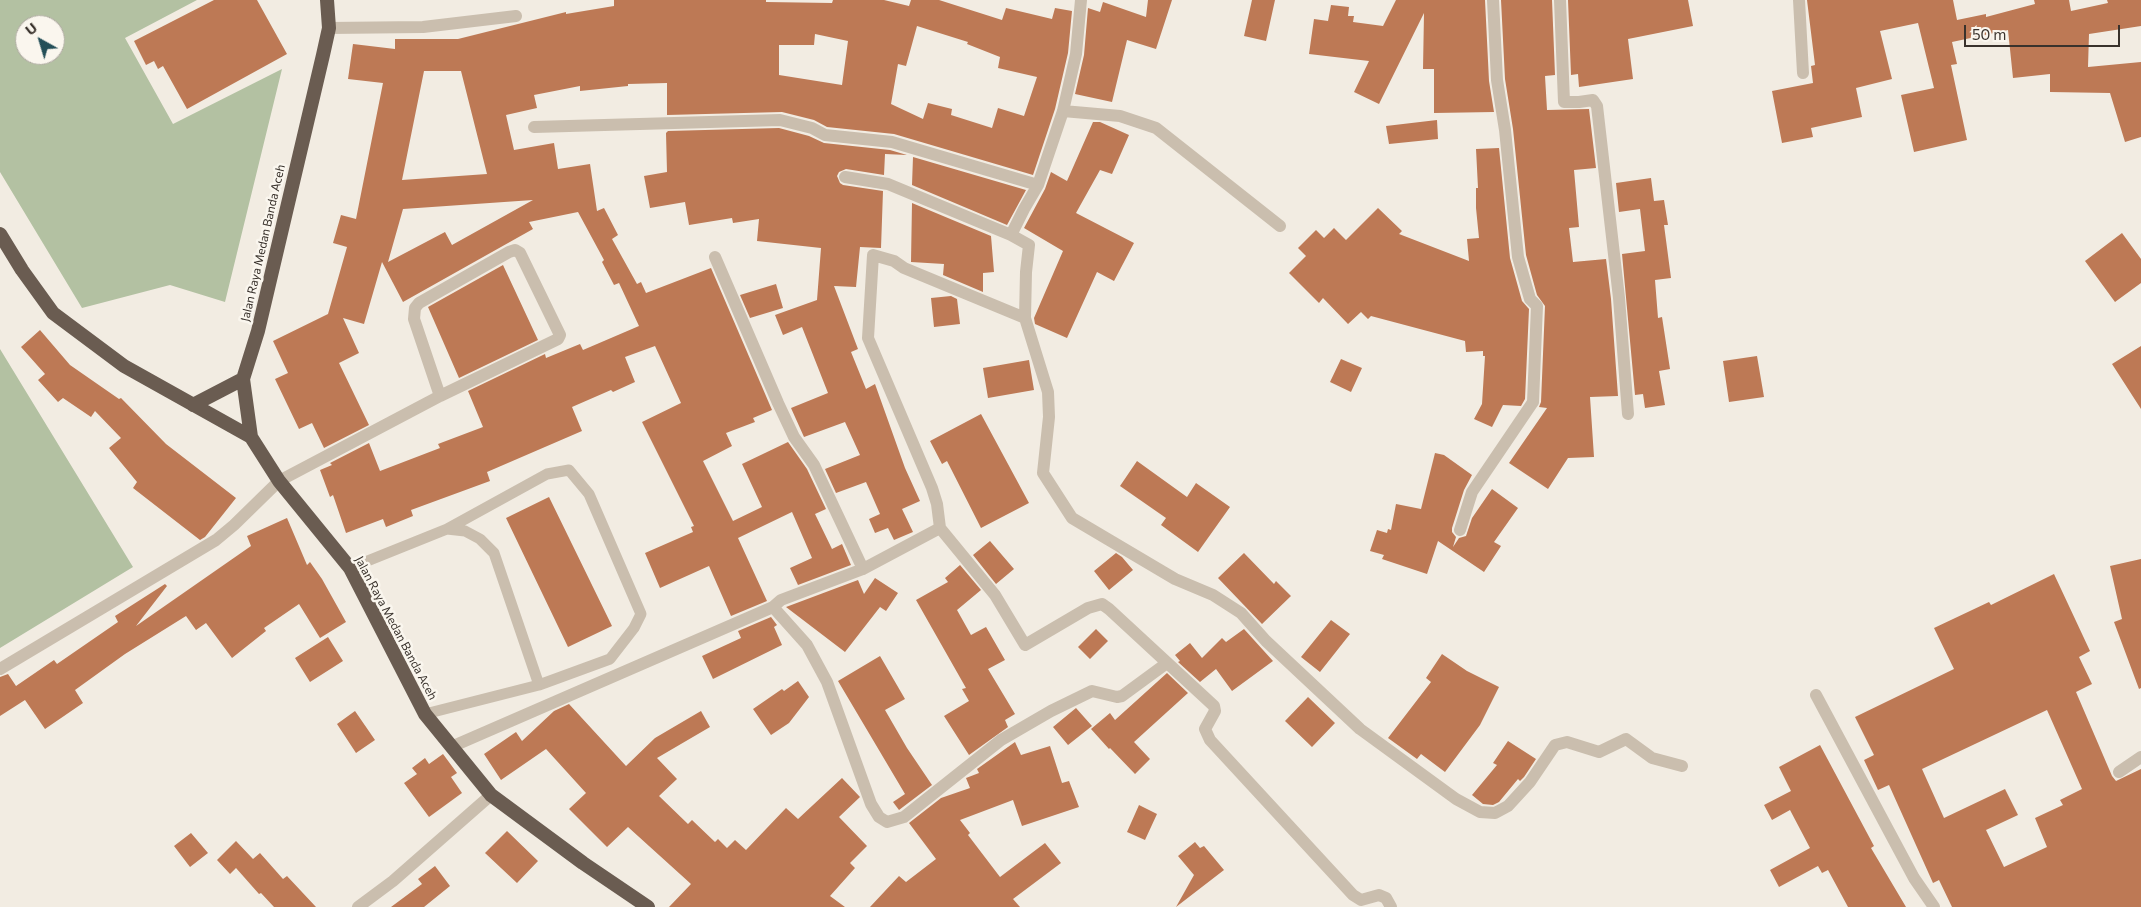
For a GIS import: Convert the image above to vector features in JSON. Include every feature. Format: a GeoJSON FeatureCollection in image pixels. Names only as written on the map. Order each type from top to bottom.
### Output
{"type":"FeatureCollection","features":[{"type":"Feature","properties":{"kind":"highway","name":"Jalan Raya Medan Banda Aceh"},"geometry":{"type":"LineString","coordinates":[[327,0],[329,28],[258,331],[243,379],[250,437],[279,481],[350,568],[425,714],[451,747],[491,794],[583,863],[648,907]]}},
{"type":"Feature","properties":{"kind":"highway"},"geometry":{"type":"LineString","coordinates":[[0,234],[22,270],[54,313],[124,366],[250,437]]}},
{"type":"Feature","properties":{"kind":"highway"},"geometry":{"type":"LineString","coordinates":[[193,405],[243,379]]}},
{"type":"Feature","properties":{"kind":"street"},"geometry":{"type":"LineString","coordinates":[[1011,235],[1038,185],[1063,112],[1076,54],[1080,0]]}},
{"type":"Feature","properties":{"kind":"street"},"geometry":{"type":"LineString","coordinates":[[1460,530],[1472,492],[1533,402],[1537,306],[1530,299],[1518,257],[1505,130],[1497,80],[1493,0]]}},
{"type":"Feature","properties":{"kind":"street"},"geometry":{"type":"LineString","coordinates":[[1560,0],[1564,102],[1593,100],[1597,106],[1619,298],[1628,414]]}},
{"type":"Feature","properties":{"kind":"street"},"geometry":{"type":"LineString","coordinates":[[1799,0],[1803,73]]}},
{"type":"Feature","properties":{"kind":"street"},"geometry":{"type":"LineString","coordinates":[[329,28],[423,27],[516,16]]}},
{"type":"Feature","properties":{"kind":"street"},"geometry":{"type":"LineString","coordinates":[[1063,112],[1120,116],[1156,128],[1280,226]]}},
{"type":"Feature","properties":{"kind":"street"},"geometry":{"type":"LineString","coordinates":[[534,127],[780,120],[812,128],[825,134],[892,142],[1038,185]]}},
{"type":"Feature","properties":{"kind":"street"},"geometry":{"type":"LineString","coordinates":[[845,177],[888,184],[1011,235],[1029,246],[1024,318],[1048,392],[1049,417],[1043,473],[1072,518],[1175,579],[1213,595],[1241,613],[1266,641],[1360,729],[1456,798],[1480,812],[1495,813],[1508,806],[1530,782],[1554,745],[1567,742],[1599,752],[1626,739],[1652,758],[1682,766]]}},
{"type":"Feature","properties":{"kind":"street"},"geometry":{"type":"LineString","coordinates":[[0,669],[216,540],[279,481],[440,396],[560,337],[520,253],[515,250],[419,303],[415,308],[414,320],[440,396]]}},
{"type":"Feature","properties":{"kind":"street"},"geometry":{"type":"LineString","coordinates":[[1024,318],[904,268],[894,261],[873,255],[868,338],[932,488],[937,504],[940,528],[995,594],[1025,644],[1088,608],[1102,604],[1214,706],[1215,712],[1205,729],[1217,747],[1353,894],[1361,900],[1379,896],[1386,898],[1391,907]]}},
{"type":"Feature","properties":{"kind":"street"},"geometry":{"type":"LineString","coordinates":[[715,258],[794,437],[814,465],[863,568]]}},
{"type":"Feature","properties":{"kind":"street"},"geometry":{"type":"LineString","coordinates":[[451,747],[773,608],[781,600],[863,568],[940,528]]}},
{"type":"Feature","properties":{"kind":"street"},"geometry":{"type":"LineString","coordinates":[[773,608],[807,645],[827,682],[871,804],[879,817],[887,822],[904,817],[1001,740],[1051,711],[1092,691],[1117,697],[1122,696],[1167,663]]}},
{"type":"Feature","properties":{"kind":"street"},"geometry":{"type":"LineString","coordinates":[[1816,695],[1914,878],[1934,907]]}},
{"type":"Feature","properties":{"kind":"street"},"geometry":{"type":"LineString","coordinates":[[2119,772],[2141,757]]}},
{"type":"Feature","properties":{"kind":"street"},"geometry":{"type":"LineString","coordinates":[[358,907],[393,881],[491,794]]}},
{"type":"Feature","properties":{"kind":"lane"},"geometry":{"type":"LineString","coordinates":[[350,568],[448,529],[548,474],[569,470],[589,494],[641,614],[634,628],[610,660],[539,685],[425,714]]}},
{"type":"Feature","properties":{"kind":"lane"},"geometry":{"type":"LineString","coordinates":[[448,529],[465,531],[480,540],[494,552],[539,685]]}},
{"type":"Feature","properties":{"kind":"green space"},"geometry":{"type":"Polygon","coordinates":[[[0,0],[197,0],[125,38],[173,124],[282,69],[225,302],[170,285],[82,308],[0,172],[0,0]]]}},
{"type":"Feature","properties":{"kind":"green space"},"geometry":{"type":"Polygon","coordinates":[[[0,349],[133,567],[0,648],[0,349]]]}},
{"type":"Feature","properties":{"kind":"building"},"geometry":{"type":"Polygon","coordinates":[[[214,0],[257,0],[287,54],[187,109],[163,66],[158,69],[154,61],[146,65],[134,41],[214,0]]]}},
{"type":"Feature","properties":{"kind":"building"},"geometry":{"type":"Polygon","coordinates":[[[614,0],[766,0],[766,2],[832,3],[833,0],[884,0],[909,6],[911,0],[939,0],[1002,20],[1006,8],[1052,19],[1055,8],[1072,11],[1068,53],[1055,109],[1033,175],[894,134],[827,127],[814,120],[782,112],[667,115],[667,83],[628,84],[628,86],[580,91],[580,86],[534,95],[537,108],[506,115],[514,150],[554,143],[558,169],[590,164],[597,211],[604,208],[618,235],[612,239],[637,284],[641,282],[646,293],[711,268],[772,410],[753,418],[755,422],[726,433],[732,446],[703,461],[733,521],[762,507],[742,464],[788,442],[807,469],[826,509],[815,514],[832,549],[842,544],[851,565],[798,585],[790,568],[812,558],[792,512],[738,538],[767,601],[731,616],[709,566],[660,588],[645,553],[693,532],[691,527],[694,526],[642,422],[681,403],[655,346],[625,357],[635,382],[572,407],[582,431],[487,472],[490,481],[411,510],[413,516],[386,527],[383,519],[346,533],[333,495],[330,497],[320,470],[332,465],[330,463],[369,443],[380,471],[440,448],[438,444],[483,427],[468,391],[545,354],[546,358],[580,344],[583,350],[639,326],[619,283],[614,285],[602,262],[604,260],[578,212],[529,222],[533,229],[403,302],[382,262],[364,324],[343,318],[359,353],[339,363],[369,425],[324,448],[312,423],[299,429],[275,379],[288,373],[273,341],[328,314],[347,247],[333,243],[341,215],[356,219],[383,83],[348,79],[353,44],[395,49],[395,39],[458,39],[566,12],[566,14],[614,6],[614,0]],[[917,26],[906,66],[898,64],[891,104],[923,119],[928,103],[952,109],[951,115],[992,128],[998,108],[1024,116],[1037,77],[998,68],[1000,57],[967,44],[968,42],[917,26]],[[815,34],[814,45],[779,45],[779,75],[842,85],[848,41],[815,34]],[[424,71],[402,180],[487,174],[461,71],[424,71]],[[533,200],[403,209],[388,262],[445,232],[452,245],[533,200]]]}},
{"type":"Feature","properties":{"kind":"building"},"geometry":{"type":"Polygon","coordinates":[[[1148,0],[1172,0],[1156,49],[1127,40],[1112,102],[1075,94],[1084,55],[1088,8],[1100,12],[1103,2],[1146,17],[1148,0]]]}},
{"type":"Feature","properties":{"kind":"building"},"geometry":{"type":"Polygon","coordinates":[[[1252,0],[1275,0],[1266,41],[1244,36],[1252,0]]]}},
{"type":"Feature","properties":{"kind":"building"},"geometry":{"type":"Polygon","coordinates":[[[1396,0],[1485,0],[1489,81],[1494,112],[1434,113],[1434,69],[1423,69],[1424,13],[1379,104],[1354,92],[1369,61],[1309,54],[1314,19],[1328,21],[1331,5],[1349,7],[1348,16],[1354,16],[1353,22],[1383,26],[1396,0]]]}},
{"type":"Feature","properties":{"kind":"building"},"geometry":{"type":"Polygon","coordinates":[[[1501,0],[1552,0],[1555,75],[1545,76],[1547,110],[1589,109],[1596,168],[1574,170],[1579,227],[1569,228],[1573,262],[1606,259],[1611,299],[1618,396],[1590,397],[1594,457],[1568,458],[1548,489],[1509,463],[1547,408],[1539,407],[1541,402],[1545,306],[1537,295],[1526,255],[1513,129],[1505,79],[1501,0]]]}},
{"type":"Feature","properties":{"kind":"building"},"geometry":{"type":"Polygon","coordinates":[[[1568,0],[1688,0],[1693,26],[1628,39],[1633,79],[1579,87],[1578,74],[1571,75],[1568,0]]]}},
{"type":"Feature","properties":{"kind":"building"},"geometry":{"type":"Polygon","coordinates":[[[1807,0],[1953,0],[1957,20],[1986,14],[1986,17],[2035,4],[2034,0],[2069,0],[2071,11],[2108,3],[2107,0],[2141,0],[2141,26],[2089,34],[2088,67],[2141,62],[2141,137],[2125,142],[2110,93],[2050,92],[2050,74],[2013,78],[2008,30],[1952,42],[1957,64],[1951,65],[1967,140],[1914,152],[1901,95],[1934,88],[1918,23],[1880,31],[1892,79],[1856,88],[1862,117],[1811,128],[1813,137],[1782,143],[1772,91],[1813,83],[1811,66],[1815,65],[1807,0]]]}},
{"type":"Feature","properties":{"kind":"building"},"geometry":{"type":"Polygon","coordinates":[[[1437,120],[1438,139],[1389,144],[1386,126],[1437,120]]]}},
{"type":"Feature","properties":{"kind":"building"},"geometry":{"type":"Polygon","coordinates":[[[1093,122],[1100,122],[1129,135],[1112,174],[1100,170],[1076,213],[1134,243],[1114,281],[1097,272],[1067,338],[1035,324],[1034,318],[1063,251],[1024,228],[1045,189],[1051,172],[1067,181],[1093,122]]]}},
{"type":"Feature","properties":{"kind":"building"},"geometry":{"type":"Polygon","coordinates":[[[779,128],[809,136],[824,143],[890,150],[907,155],[885,154],[884,175],[846,169],[839,172],[837,176],[843,185],[883,191],[881,248],[860,247],[856,287],[834,286],[858,349],[851,352],[866,389],[875,384],[905,468],[920,501],[902,509],[913,532],[894,540],[888,528],[875,533],[869,519],[880,514],[866,482],[836,493],[825,469],[860,455],[845,422],[804,437],[791,408],[828,393],[802,327],[783,335],[775,315],[817,300],[821,248],[757,241],[759,219],[733,223],[732,218],[689,225],[685,202],[650,208],[644,176],[667,172],[666,133],[668,131],[779,128]]]}},
{"type":"Feature","properties":{"kind":"building"},"geometry":{"type":"Polygon","coordinates":[[[1499,148],[1510,258],[1522,301],[1529,309],[1525,399],[1521,406],[1503,405],[1492,427],[1474,419],[1482,404],[1485,356],[1483,356],[1483,351],[1466,352],[1465,341],[1371,316],[1368,319],[1361,312],[1348,324],[1323,298],[1319,303],[1289,273],[1306,256],[1298,248],[1316,230],[1324,238],[1334,228],[1346,240],[1378,208],[1402,231],[1399,234],[1469,261],[1467,239],[1479,238],[1476,208],[1476,188],[1478,188],[1476,149],[1499,148]]]}},
{"type":"Feature","properties":{"kind":"building"},"geometry":{"type":"Polygon","coordinates":[[[913,157],[1026,190],[1007,225],[912,185],[913,157]]]}},
{"type":"Feature","properties":{"kind":"building"},"geometry":{"type":"Polygon","coordinates":[[[1651,178],[1654,201],[1664,200],[1668,225],[1664,225],[1671,278],[1655,280],[1658,318],[1662,317],[1670,369],[1659,371],[1665,405],[1645,408],[1643,394],[1635,395],[1622,254],[1645,251],[1640,209],[1619,212],[1616,183],[1651,178]]]}},
{"type":"Feature","properties":{"kind":"building"},"geometry":{"type":"Polygon","coordinates":[[[912,203],[991,236],[994,272],[983,273],[983,292],[943,275],[944,264],[911,262],[912,203]]]}},
{"type":"Feature","properties":{"kind":"building"},"geometry":{"type":"Polygon","coordinates":[[[2122,233],[2141,259],[2141,283],[2115,302],[2085,261],[2122,233]]]}},
{"type":"Feature","properties":{"kind":"building"},"geometry":{"type":"Polygon","coordinates":[[[503,265],[538,340],[459,378],[428,307],[503,265]]]}},
{"type":"Feature","properties":{"kind":"building"},"geometry":{"type":"Polygon","coordinates":[[[776,284],[783,308],[750,318],[740,295],[776,284]]]}},
{"type":"Feature","properties":{"kind":"building"},"geometry":{"type":"Polygon","coordinates":[[[951,296],[957,299],[960,324],[934,327],[931,298],[951,296]]]}},
{"type":"Feature","properties":{"kind":"building"},"geometry":{"type":"Polygon","coordinates":[[[40,330],[70,365],[119,399],[121,398],[166,444],[236,498],[205,537],[200,540],[133,488],[137,482],[109,448],[121,438],[95,411],[91,417],[63,398],[58,402],[38,380],[45,374],[21,347],[40,330]]]}},
{"type":"Feature","properties":{"kind":"building"},"geometry":{"type":"Polygon","coordinates":[[[2141,346],[2141,409],[2112,364],[2141,346]]]}},
{"type":"Feature","properties":{"kind":"building"},"geometry":{"type":"Polygon","coordinates":[[[1757,356],[1764,397],[1729,402],[1723,361],[1757,356]]]}},
{"type":"Feature","properties":{"kind":"building"},"geometry":{"type":"Polygon","coordinates":[[[1341,359],[1362,368],[1351,392],[1330,382],[1341,359]]]}},
{"type":"Feature","properties":{"kind":"building"},"geometry":{"type":"Polygon","coordinates":[[[1029,360],[1034,390],[988,398],[983,368],[1029,360]]]}},
{"type":"Feature","properties":{"kind":"building"},"geometry":{"type":"Polygon","coordinates":[[[981,414],[1029,503],[981,528],[947,461],[942,464],[930,441],[981,414]]]}},
{"type":"Feature","properties":{"kind":"building"},"geometry":{"type":"Polygon","coordinates":[[[1435,453],[1444,455],[1472,475],[1464,490],[1452,528],[1452,532],[1456,537],[1453,547],[1459,538],[1466,536],[1472,518],[1492,489],[1518,508],[1494,542],[1501,546],[1484,572],[1438,541],[1427,574],[1382,559],[1384,555],[1370,551],[1377,530],[1387,533],[1388,529],[1391,530],[1396,504],[1421,509],[1435,453]]]}},
{"type":"Feature","properties":{"kind":"building"},"geometry":{"type":"Polygon","coordinates":[[[1137,461],[1187,497],[1196,483],[1230,507],[1198,552],[1161,525],[1166,518],[1120,486],[1137,461]]]}},
{"type":"Feature","properties":{"kind":"building"},"geometry":{"type":"Polygon","coordinates":[[[549,497],[612,626],[568,647],[506,518],[549,497]]]}},
{"type":"Feature","properties":{"kind":"building"},"geometry":{"type":"Polygon","coordinates":[[[287,518],[307,565],[310,562],[322,579],[346,622],[320,638],[299,604],[264,628],[266,631],[232,658],[206,623],[196,630],[186,616],[125,654],[75,690],[83,703],[45,729],[25,700],[0,716],[0,677],[8,674],[16,686],[54,660],[57,664],[118,622],[115,616],[165,584],[167,586],[136,626],[251,546],[247,536],[287,518]]]}},
{"type":"Feature","properties":{"kind":"building"},"geometry":{"type":"Polygon","coordinates":[[[990,541],[1014,569],[996,584],[973,555],[990,541]]]}},
{"type":"Feature","properties":{"kind":"building"},"geometry":{"type":"Polygon","coordinates":[[[1116,553],[1133,570],[1109,590],[1094,571],[1116,553]]]}},
{"type":"Feature","properties":{"kind":"building"},"geometry":{"type":"Polygon","coordinates":[[[1244,553],[1274,584],[1276,581],[1291,596],[1262,624],[1218,578],[1244,553]]]}},
{"type":"Feature","properties":{"kind":"building"},"geometry":{"type":"Polygon","coordinates":[[[2141,559],[2141,688],[2139,689],[2114,622],[2122,619],[2110,566],[2141,559]]]}},
{"type":"Feature","properties":{"kind":"building"},"geometry":{"type":"Polygon","coordinates":[[[960,565],[981,590],[957,610],[971,635],[986,627],[1005,660],[988,669],[1015,714],[1005,720],[1008,727],[969,755],[944,716],[969,701],[962,689],[966,688],[916,600],[948,582],[945,578],[960,565]]]}},
{"type":"Feature","properties":{"kind":"building"},"geometry":{"type":"Polygon","coordinates":[[[2054,574],[2090,651],[2079,657],[2092,684],[2076,692],[2112,776],[2116,781],[2141,769],[2141,907],[1952,907],[1939,880],[1933,883],[1889,785],[1878,790],[1864,760],[1874,755],[1855,717],[1954,669],[1934,628],[1989,602],[1991,605],[2054,574]],[[2047,710],[1922,769],[1944,818],[2005,789],[2018,815],[1986,830],[2004,867],[2047,847],[2035,818],[2063,805],[2060,800],[2082,789],[2047,710]]]}},
{"type":"Feature","properties":{"kind":"building"},"geometry":{"type":"Polygon","coordinates":[[[875,578],[898,593],[886,611],[880,607],[845,652],[786,607],[858,580],[864,594],[875,578]]]}},
{"type":"Feature","properties":{"kind":"building"},"geometry":{"type":"Polygon","coordinates":[[[771,617],[777,625],[774,627],[782,645],[713,679],[702,656],[741,638],[738,631],[771,617]]]}},
{"type":"Feature","properties":{"kind":"building"},"geometry":{"type":"Polygon","coordinates":[[[1331,620],[1350,634],[1320,672],[1301,657],[1331,620]]]}},
{"type":"Feature","properties":{"kind":"building"},"geometry":{"type":"Polygon","coordinates":[[[1096,629],[1108,641],[1090,659],[1078,647],[1096,629]]]}},
{"type":"Feature","properties":{"kind":"building"},"geometry":{"type":"Polygon","coordinates":[[[1244,629],[1273,661],[1232,691],[1216,669],[1200,682],[1178,662],[1180,661],[1175,655],[1190,643],[1202,658],[1222,638],[1226,642],[1244,629]]]}},
{"type":"Feature","properties":{"kind":"building"},"geometry":{"type":"Polygon","coordinates":[[[328,637],[343,661],[310,682],[295,658],[328,637]]]}},
{"type":"Feature","properties":{"kind":"building"},"geometry":{"type":"Polygon","coordinates":[[[1442,654],[1467,671],[1499,687],[1480,725],[1445,772],[1421,754],[1417,759],[1388,738],[1431,682],[1426,678],[1442,654]]]}},
{"type":"Feature","properties":{"kind":"building"},"geometry":{"type":"Polygon","coordinates":[[[880,656],[905,699],[885,710],[907,748],[932,785],[899,810],[893,802],[905,794],[838,681],[880,656]]]}},
{"type":"Feature","properties":{"kind":"building"},"geometry":{"type":"Polygon","coordinates":[[[1167,673],[1188,693],[1134,742],[1150,759],[1135,774],[1091,729],[1110,713],[1115,720],[1167,673]]]}},
{"type":"Feature","properties":{"kind":"building"},"geometry":{"type":"Polygon","coordinates":[[[798,681],[809,697],[789,723],[771,735],[753,709],[782,689],[784,691],[798,681]]]}},
{"type":"Feature","properties":{"kind":"building"},"geometry":{"type":"Polygon","coordinates":[[[1308,697],[1335,723],[1312,747],[1285,721],[1308,697]]]}},
{"type":"Feature","properties":{"kind":"building"},"geometry":{"type":"Polygon","coordinates":[[[569,704],[626,766],[655,738],[701,711],[710,727],[657,758],[677,779],[659,796],[688,824],[692,820],[715,842],[718,839],[727,848],[735,840],[746,850],[786,808],[798,819],[842,778],[860,797],[839,817],[867,846],[850,863],[855,868],[830,896],[845,907],[669,907],[691,884],[628,827],[607,847],[569,809],[586,793],[546,749],[501,780],[484,754],[516,732],[522,741],[554,711],[569,704]]]}},
{"type":"Feature","properties":{"kind":"building"},"geometry":{"type":"Polygon","coordinates":[[[1076,708],[1092,726],[1068,745],[1053,727],[1076,708]]]}},
{"type":"Feature","properties":{"kind":"building"},"geometry":{"type":"Polygon","coordinates":[[[355,711],[375,740],[356,753],[337,724],[355,711]]]}},
{"type":"Feature","properties":{"kind":"building"},"geometry":{"type":"Polygon","coordinates":[[[1508,741],[1536,759],[1524,777],[1520,781],[1518,779],[1499,802],[1493,805],[1483,804],[1472,795],[1497,765],[1493,763],[1508,741]]]}},
{"type":"Feature","properties":{"kind":"building"},"geometry":{"type":"Polygon","coordinates":[[[1015,742],[1021,755],[1050,746],[1062,783],[1069,781],[1079,807],[1022,826],[1013,800],[960,820],[970,833],[968,835],[1000,877],[1045,843],[1061,863],[1013,899],[1020,907],[870,907],[899,876],[906,882],[936,859],[909,823],[941,798],[970,788],[966,778],[979,773],[977,769],[1015,742]]]}},
{"type":"Feature","properties":{"kind":"building"},"geometry":{"type":"Polygon","coordinates":[[[1820,745],[1874,846],[1871,848],[1906,907],[1848,907],[1828,870],[1822,873],[1818,866],[1779,887],[1770,870],[1810,848],[1790,810],[1772,820],[1764,805],[1791,791],[1779,767],[1820,745]]]}},
{"type":"Feature","properties":{"kind":"building"},"geometry":{"type":"Polygon","coordinates":[[[443,754],[457,773],[451,777],[462,793],[429,817],[404,783],[417,774],[412,768],[425,758],[429,764],[443,754]]]}},
{"type":"Feature","properties":{"kind":"building"},"geometry":{"type":"Polygon","coordinates":[[[1139,805],[1157,814],[1145,840],[1127,832],[1139,805]]]}},
{"type":"Feature","properties":{"kind":"building"},"geometry":{"type":"Polygon","coordinates":[[[507,831],[538,861],[517,883],[485,853],[507,831]]]}},
{"type":"Feature","properties":{"kind":"building"},"geometry":{"type":"Polygon","coordinates":[[[191,833],[208,853],[190,867],[174,846],[191,833]]]}},
{"type":"Feature","properties":{"kind":"building"},"geometry":{"type":"Polygon","coordinates":[[[236,841],[253,859],[260,853],[283,879],[287,876],[316,907],[274,907],[261,893],[259,894],[236,868],[230,874],[217,860],[236,841]]]}},
{"type":"Feature","properties":{"kind":"building"},"geometry":{"type":"Polygon","coordinates":[[[1195,842],[1200,848],[1204,846],[1224,870],[1176,907],[1194,875],[1178,856],[1195,842]]]}},
{"type":"Feature","properties":{"kind":"building"},"geometry":{"type":"Polygon","coordinates":[[[435,866],[450,886],[424,907],[391,907],[422,884],[418,879],[435,866]]]}}]}
